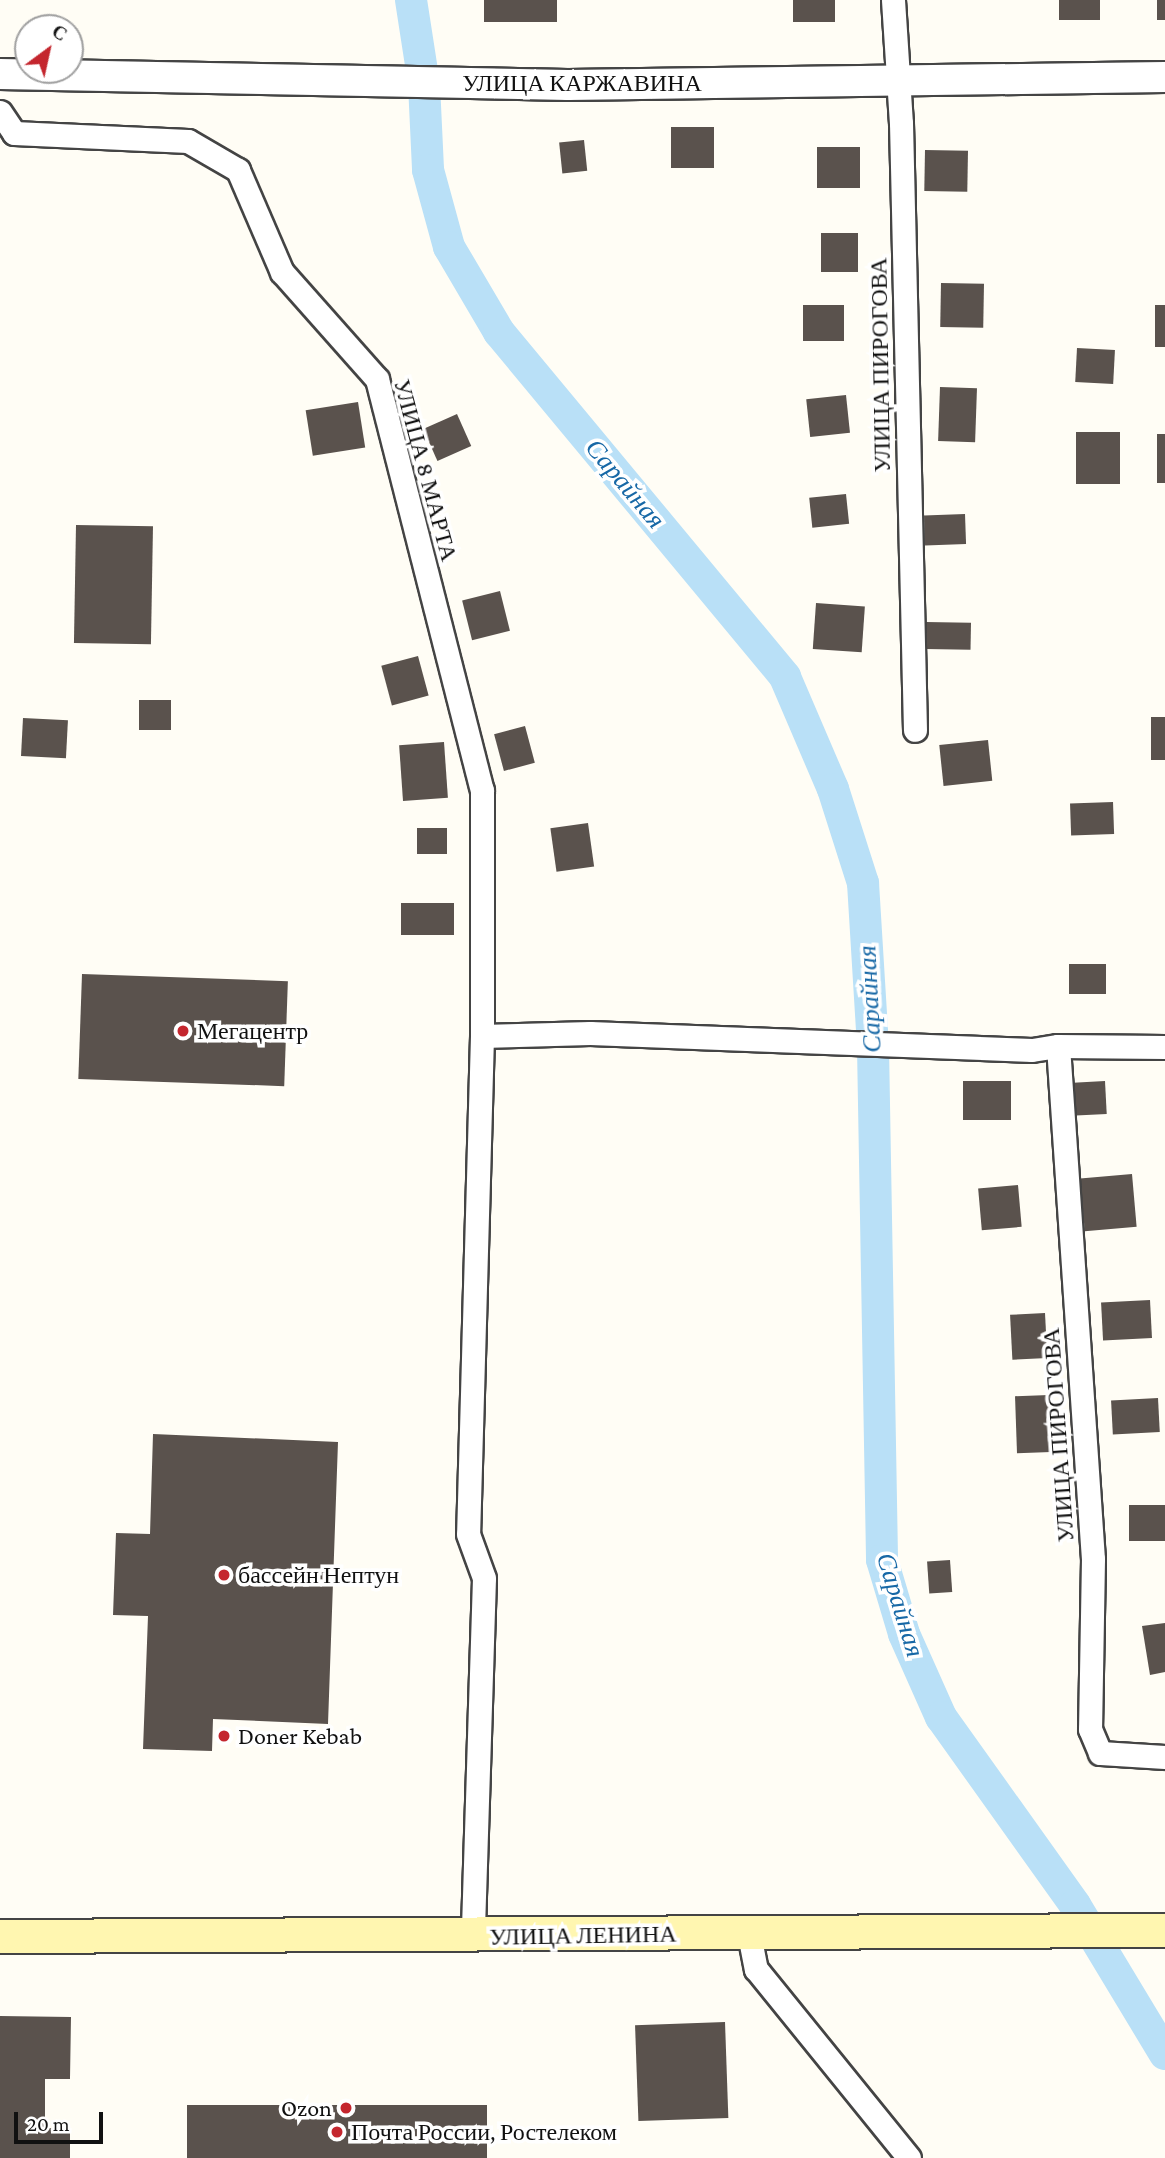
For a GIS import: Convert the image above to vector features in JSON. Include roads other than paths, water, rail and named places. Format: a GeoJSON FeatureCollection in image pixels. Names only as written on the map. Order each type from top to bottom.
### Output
{"type":"FeatureCollection","features":[{"type":"Feature","properties":{"kind":"main road","name":"УЛИЦА ЛЕНИНА"},"geometry":{"type":"LineString","coordinates":[[0,1936],[473,1937],[579,1932],[844,1934],[1165,1930]]}},
{"type":"Feature","properties":{"kind":"street","name":"УЛИЦА ПИРОГОВА"},"geometry":{"type":"LineString","coordinates":[[893,0],[915,730]]}},
{"type":"Feature","properties":{"kind":"street","name":"УЛИЦА КАРЖАВИНА"},"geometry":{"type":"LineString","coordinates":[[0,74],[55,78],[568,85],[1165,77]]}},
{"type":"Feature","properties":{"kind":"street","name":"УЛИЦА 8 МАРТА"},"geometry":{"type":"LineString","coordinates":[[0,112],[14,133],[188,141],[238,170],[282,272],[377,379],[482,790],[482,1036]]}},
{"type":"Feature","properties":{"kind":"street"},"geometry":{"type":"LineString","coordinates":[[473,1937],[484,1578],[468,1534],[482,1036],[590,1033],[1032,1050],[1058,1046],[1165,1047]]}},
{"type":"Feature","properties":{"kind":"street","name":"УЛИЦА ПИРОГОВА"},"geometry":{"type":"LineString","coordinates":[[1058,1046],[1093,1559],[1090,1729],[1100,1753],[1165,1757]]}},
{"type":"Feature","properties":{"kind":"street"},"geometry":{"type":"LineString","coordinates":[[749,1934],[756,1969],[909,2158]]}},
{"type":"Feature","properties":{"kind":"waterway","name":"Сарайная"},"geometry":{"type":"LineString","coordinates":[[411,0],[424,84],[428,170],[449,247],[499,332],[785,677],[833,789],[863,883],[873,1047],[882,1560],[904,1634],[941,1717],[1075,1905],[1165,2054]]}},
{"type":"Feature","properties":{"kind":"place","name":"Мегацентр"},"geometry":{"type":"Point","coordinates":[183,1031]}},
{"type":"Feature","properties":{"kind":"place","name":"бассейн Нептун"},"geometry":{"type":"Point","coordinates":[224,1575]}},
{"type":"Feature","properties":{"kind":"place","name":"Doner Kebab"},"geometry":{"type":"Point","coordinates":[224,1736]}},
{"type":"Feature","properties":{"kind":"place","name":"Ozon"},"geometry":{"type":"Point","coordinates":[346,2108]}},
{"type":"Feature","properties":{"kind":"place","name":"Почта России, Ростелеком"},"geometry":{"type":"Point","coordinates":[337,2132]}}]}
